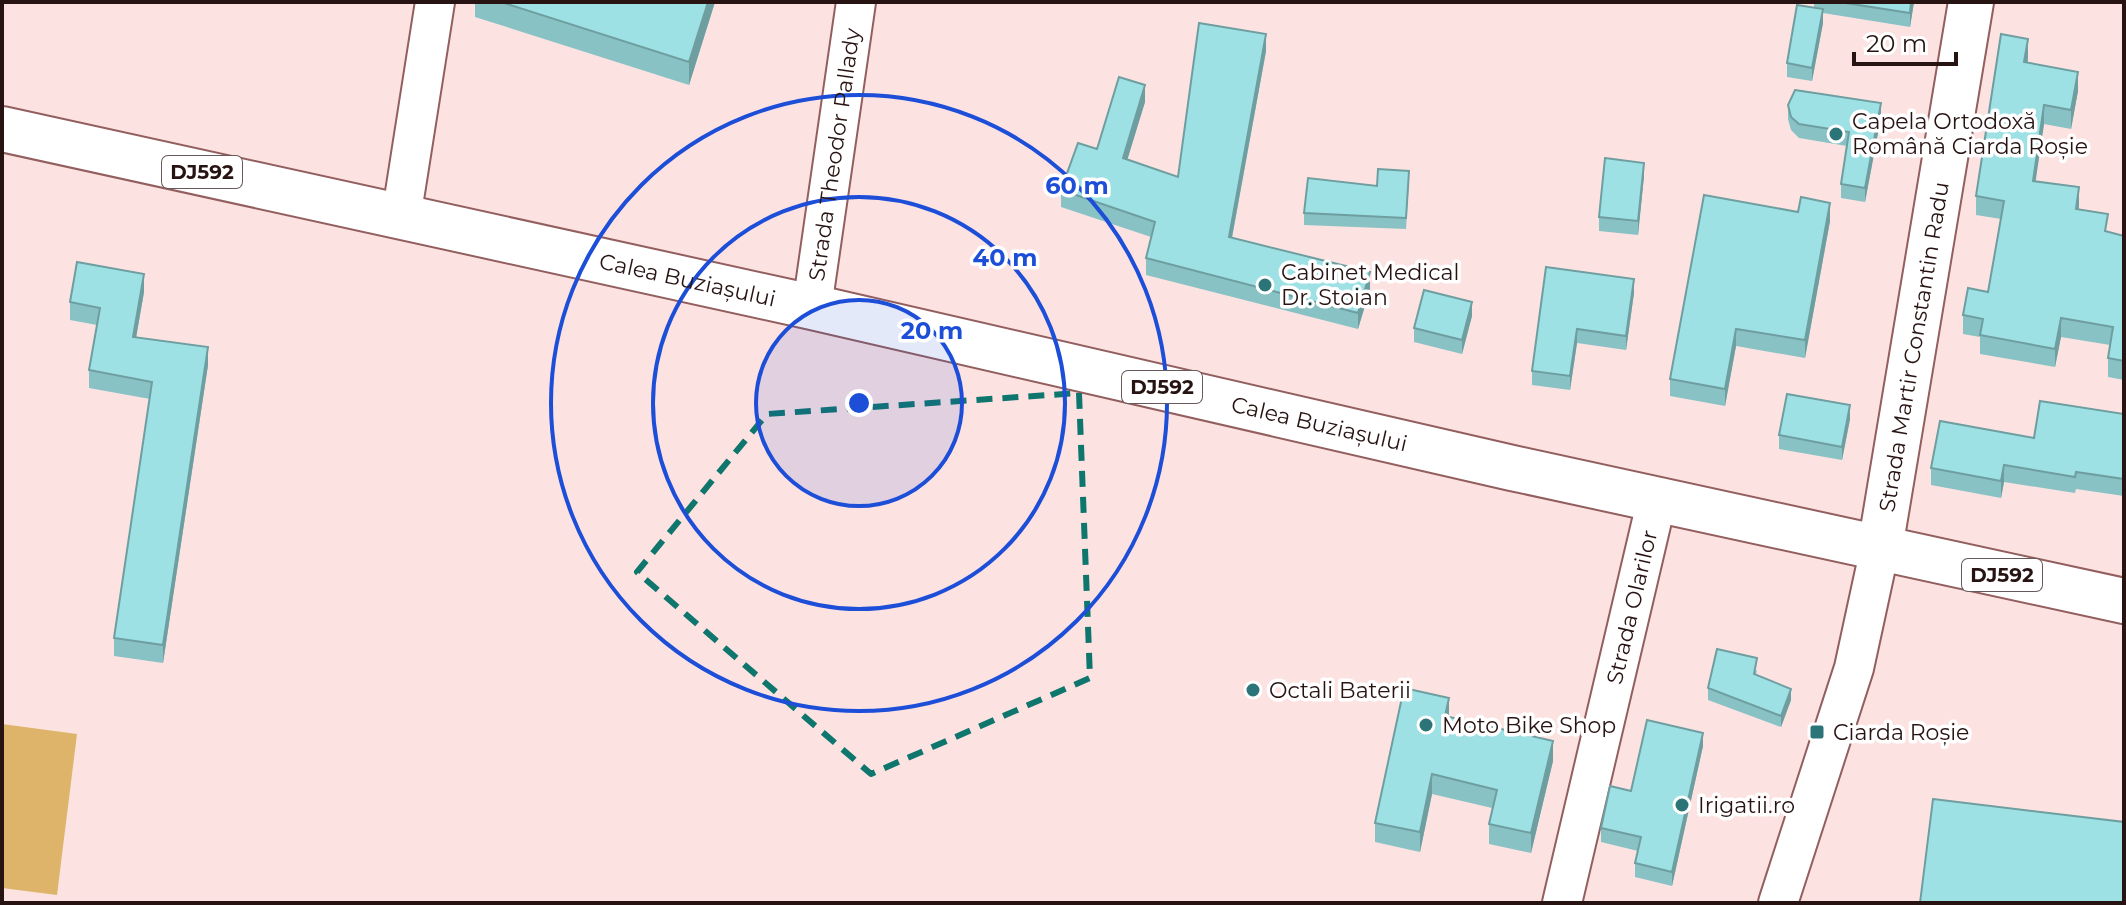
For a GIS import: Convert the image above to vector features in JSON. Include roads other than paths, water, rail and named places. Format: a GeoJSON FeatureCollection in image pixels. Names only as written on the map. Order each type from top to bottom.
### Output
{"type":"FeatureCollection","features":[{"type":"Feature","properties":{"kind":"main road","name":"Strada Martir Constantin Radu"},"geometry":{"type":"LineString","coordinates":[[1880,548],[1971,2]]}},
{"type":"Feature","properties":{"kind":"main road","name":"Calea Buziașului"},"geometry":{"type":"LineString","coordinates":[[2,129],[2124,601]]}},
{"type":"Feature","properties":{"kind":"street"},"geometry":{"type":"LineString","coordinates":[[401,218],[435,2]]}},
{"type":"Feature","properties":{"kind":"street","name":"Strada Theodor Pallady"},"geometry":{"type":"LineString","coordinates":[[812,307],[856,2]]}},
{"type":"Feature","properties":{"kind":"street","name":"Strada Olarilor"},"geometry":{"type":"LineString","coordinates":[[1562,903],[1657,499]]}},
{"type":"Feature","properties":{"kind":"street"},"geometry":{"type":"LineString","coordinates":[[1778,903],[1854,668],[1880,548]]}},
{"type":"Feature","properties":{"kind":"place","name":"Capela Ortodoxă Română Ciarda Roșie"},"geometry":{"type":"Point","coordinates":[1836,134]}},
{"type":"Feature","properties":{"kind":"place","name":"Cabinet Medical Dr. Stoian"},"geometry":{"type":"Point","coordinates":[1265,285]}},
{"type":"Feature","properties":{"kind":"place","name":"Octali Baterii"},"geometry":{"type":"Point","coordinates":[1253,690]}},
{"type":"Feature","properties":{"kind":"place","name":"Moto Bike Shop"},"geometry":{"type":"Point","coordinates":[1426,725]}},
{"type":"Feature","properties":{"kind":"place","name":"Ciarda Roșie"},"geometry":{"type":"Point","coordinates":[1817,732]}},
{"type":"Feature","properties":{"kind":"place","name":"Irigatii.ro"},"geometry":{"type":"Point","coordinates":[1682,805]}}]}
